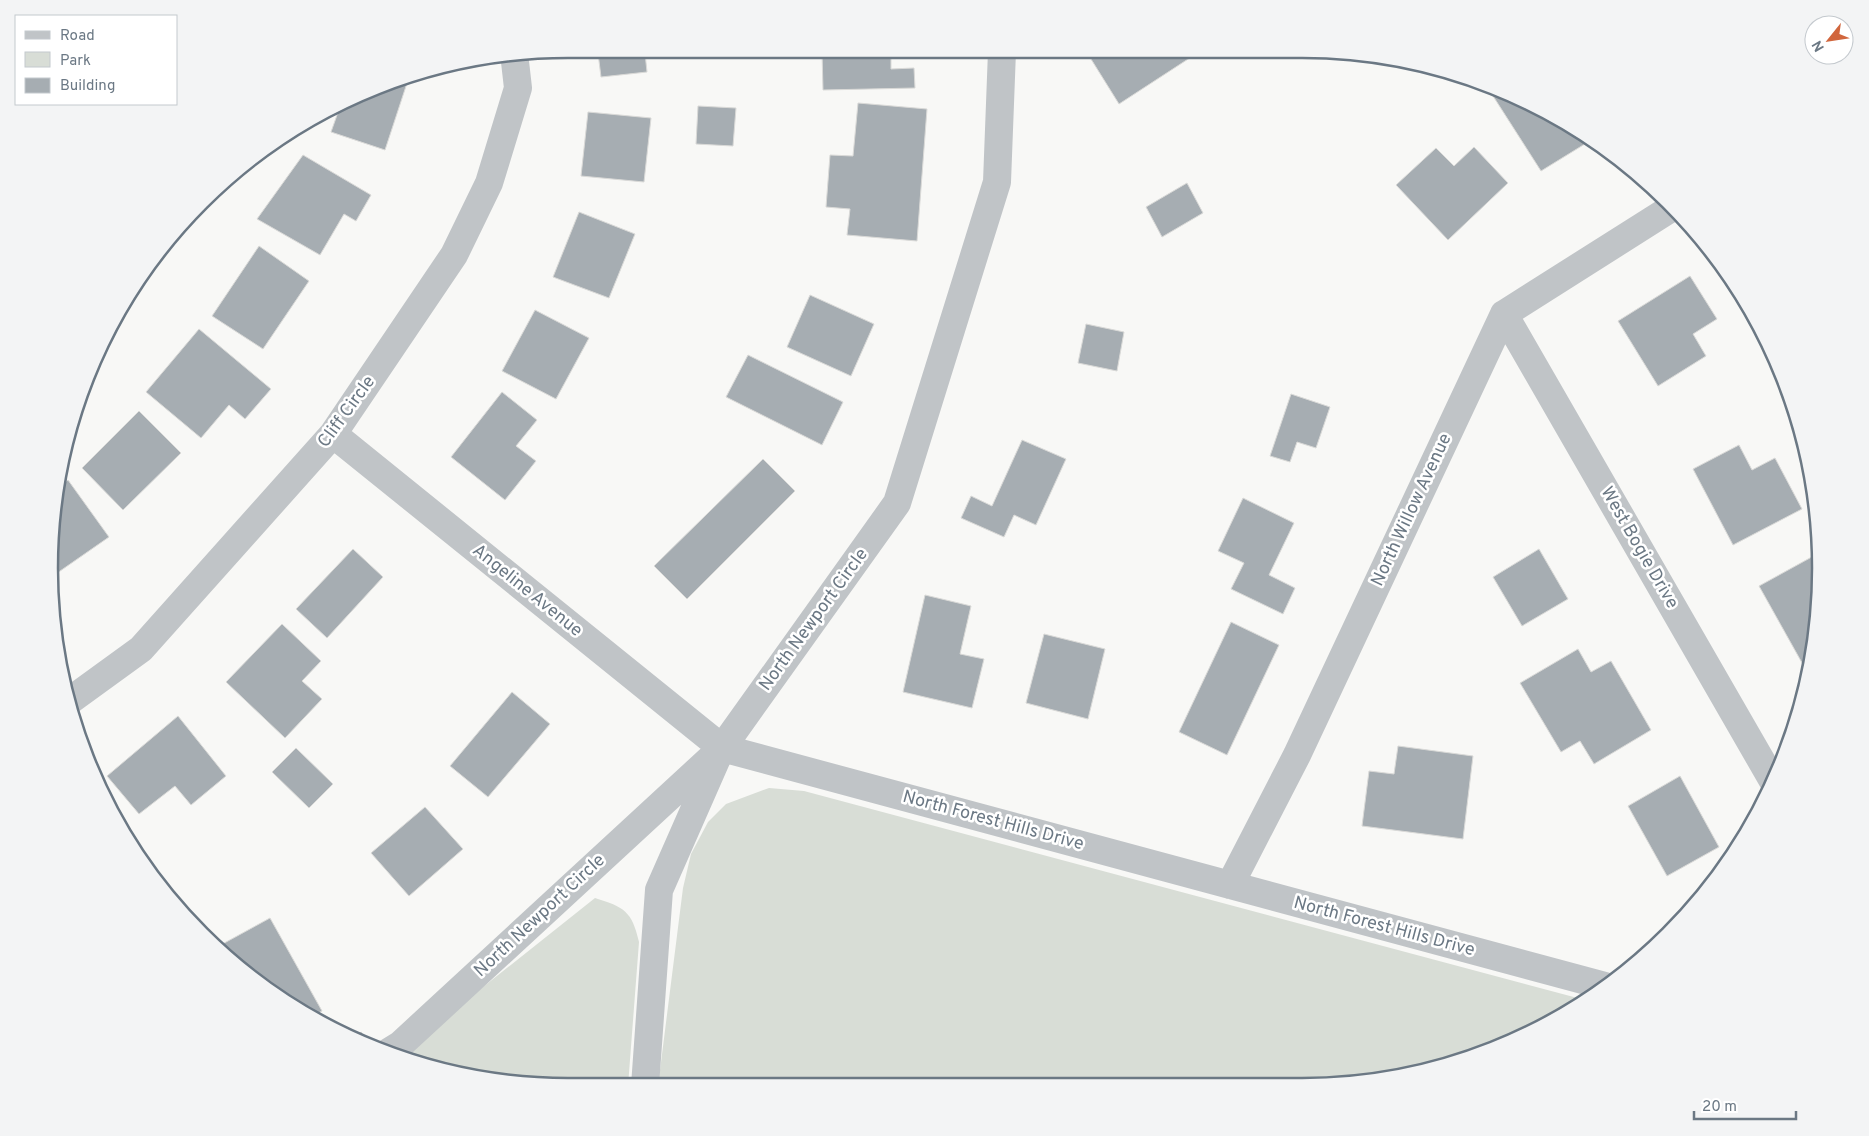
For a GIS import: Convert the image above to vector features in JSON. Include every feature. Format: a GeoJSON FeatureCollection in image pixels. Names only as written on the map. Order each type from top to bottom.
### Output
{"type":"FeatureCollection","features":[{"type":"Feature","properties":{"kind":"street","name":"North Newport Circle"},"geometry":{"type":"LineString","coordinates":[[395,1048],[722,748],[897,503],[997,182],[1002,58]]}},
{"type":"Feature","properties":{"kind":"street","name":"Cliff Circle"},"geometry":{"type":"LineString","coordinates":[[74,697],[141,649],[333,434],[454,255],[489,183],[518,88],[515,61]]}},
{"type":"Feature","properties":{"kind":"street"},"geometry":{"type":"LineString","coordinates":[[1504,314],[1666,211]]}},
{"type":"Feature","properties":{"kind":"street","name":"West Bogie Drive"},"geometry":{"type":"LineString","coordinates":[[1504,314],[1768,773]]}},
{"type":"Feature","properties":{"kind":"street","name":"North Willow Avenue"},"geometry":{"type":"LineString","coordinates":[[1230,885],[1298,755],[1504,314]]}},
{"type":"Feature","properties":{"kind":"street","name":"Angeline Avenue"},"geometry":{"type":"LineString","coordinates":[[333,434],[722,748]]}},
{"type":"Feature","properties":{"kind":"street","name":"North Forest Hills Drive"},"geometry":{"type":"LineString","coordinates":[[722,748],[1597,984]]}},
{"type":"Feature","properties":{"kind":"street"},"geometry":{"type":"LineString","coordinates":[[646,1078],[658,890],[722,748]]}},
{"type":"Feature","properties":{"kind":"green space"},"geometry":{"type":"Polygon","coordinates":[[[769,788],[804,791],[1576,998],[1527,1026],[1465,1051],[1401,1069],[1334,1077],[659,1078],[683,888],[691,854],[708,822],[726,804],[769,788]]]}},
{"type":"Feature","properties":{"kind":"green space"},"geometry":{"type":"Polygon","coordinates":[[[595,898],[613,904],[630,917],[639,942],[629,1078],[535,1077],[501,1074],[468,1069],[403,1051],[595,898]]]}},
{"type":"Feature","properties":{"kind":"building"},"geometry":{"type":"Polygon","coordinates":[[[599,58],[646,58],[647,72],[601,77],[599,58]]]}},
{"type":"Feature","properties":{"kind":"building"},"geometry":{"type":"Polygon","coordinates":[[[822,58],[891,58],[891,69],[914,68],[915,88],[823,90],[822,58]]]}},
{"type":"Feature","properties":{"kind":"building"},"geometry":{"type":"Polygon","coordinates":[[[1090,58],[1190,58],[1119,104],[1090,58]]]}},
{"type":"Feature","properties":{"kind":"building"},"geometry":{"type":"Polygon","coordinates":[[[407,84],[385,150],[331,132],[338,112],[373,96],[407,84]]]}},
{"type":"Feature","properties":{"kind":"building"},"geometry":{"type":"Polygon","coordinates":[[[1492,95],[1527,110],[1585,144],[1541,171],[1492,95]]]}},
{"type":"Feature","properties":{"kind":"building"},"geometry":{"type":"Polygon","coordinates":[[[858,103],[927,109],[917,241],[847,235],[850,209],[826,207],[830,155],[853,156],[858,103]]]}},
{"type":"Feature","properties":{"kind":"building"},"geometry":{"type":"Polygon","coordinates":[[[698,106],[736,108],[733,146],[696,144],[698,106]]]}},
{"type":"Feature","properties":{"kind":"building"},"geometry":{"type":"Polygon","coordinates":[[[588,112],[651,118],[644,182],[581,176],[588,112]]]}},
{"type":"Feature","properties":{"kind":"building"},"geometry":{"type":"Polygon","coordinates":[[[1474,147],[1508,183],[1448,240],[1396,185],[1436,148],[1454,166],[1474,147]]]}},
{"type":"Feature","properties":{"kind":"building"},"geometry":{"type":"Polygon","coordinates":[[[303,155],[371,195],[356,221],[344,214],[320,255],[257,219],[303,155]]]}},
{"type":"Feature","properties":{"kind":"building"},"geometry":{"type":"Polygon","coordinates":[[[1187,183],[1203,213],[1162,237],[1146,207],[1187,183]]]}},
{"type":"Feature","properties":{"kind":"building"},"geometry":{"type":"Polygon","coordinates":[[[579,212],[635,234],[609,298],[553,277],[579,212]]]}},
{"type":"Feature","properties":{"kind":"building"},"geometry":{"type":"Polygon","coordinates":[[[259,246],[309,281],[263,349],[212,316],[259,246]]]}},
{"type":"Feature","properties":{"kind":"building"},"geometry":{"type":"Polygon","coordinates":[[[1690,276],[1717,319],[1693,334],[1706,356],[1658,386],[1618,321],[1690,276]]]}},
{"type":"Feature","properties":{"kind":"building"},"geometry":{"type":"Polygon","coordinates":[[[810,295],[874,324],[851,376],[787,347],[810,295]]]}},
{"type":"Feature","properties":{"kind":"building"},"geometry":{"type":"Polygon","coordinates":[[[535,310],[589,338],[556,399],[502,371],[535,310]]]}},
{"type":"Feature","properties":{"kind":"building"},"geometry":{"type":"Polygon","coordinates":[[[1086,324],[1124,332],[1117,371],[1078,363],[1086,324]]]}},
{"type":"Feature","properties":{"kind":"building"},"geometry":{"type":"Polygon","coordinates":[[[199,329],[271,389],[245,419],[229,405],[201,438],[146,392],[199,329]]]}},
{"type":"Feature","properties":{"kind":"building"},"geometry":{"type":"Polygon","coordinates":[[[748,355],[843,402],[822,445],[726,397],[748,355]]]}},
{"type":"Feature","properties":{"kind":"building"},"geometry":{"type":"Polygon","coordinates":[[[502,392],[537,420],[516,446],[536,461],[505,500],[451,457],[502,392]]]}},
{"type":"Feature","properties":{"kind":"building"},"geometry":{"type":"Polygon","coordinates":[[[1291,394],[1330,407],[1316,448],[1297,442],[1290,462],[1270,456],[1291,394]]]}},
{"type":"Feature","properties":{"kind":"building"},"geometry":{"type":"Polygon","coordinates":[[[139,411],[181,453],[123,510],[82,468],[139,411]]]}},
{"type":"Feature","properties":{"kind":"building"},"geometry":{"type":"Polygon","coordinates":[[[1022,440],[1066,459],[1036,525],[1014,515],[1004,537],[961,518],[971,496],[992,506],[1022,440]]]}},
{"type":"Feature","properties":{"kind":"building"},"geometry":{"type":"Polygon","coordinates":[[[1739,445],[1752,470],[1775,458],[1802,509],[1733,545],[1693,469],[1739,445]]]}},
{"type":"Feature","properties":{"kind":"building"},"geometry":{"type":"Polygon","coordinates":[[[763,459],[795,491],[687,599],[654,566],[763,459]]]}},
{"type":"Feature","properties":{"kind":"building"},"geometry":{"type":"Polygon","coordinates":[[[68,480],[109,537],[58,572],[59,535],[65,482],[68,480]]]}},
{"type":"Feature","properties":{"kind":"building"},"geometry":{"type":"Polygon","coordinates":[[[1243,498],[1294,523],[1269,575],[1295,588],[1283,614],[1231,589],[1244,563],[1218,551],[1243,498]]]}},
{"type":"Feature","properties":{"kind":"building"},"geometry":{"type":"Polygon","coordinates":[[[353,549],[383,577],[327,638],[296,609],[353,549]]]}},
{"type":"Feature","properties":{"kind":"building"},"geometry":{"type":"Polygon","coordinates":[[[1539,549],[1568,599],[1522,626],[1493,577],[1539,549]]]}},
{"type":"Feature","properties":{"kind":"building"},"geometry":{"type":"Polygon","coordinates":[[[1811,557],[1810,601],[1803,664],[1759,586],[1811,557]]]}},
{"type":"Feature","properties":{"kind":"building"},"geometry":{"type":"Polygon","coordinates":[[[925,595],[971,606],[960,654],[984,659],[972,708],[903,692],[925,595]]]}},
{"type":"Feature","properties":{"kind":"building"},"geometry":{"type":"Polygon","coordinates":[[[1231,622],[1279,645],[1227,755],[1179,732],[1231,622]]]}},
{"type":"Feature","properties":{"kind":"building"},"geometry":{"type":"Polygon","coordinates":[[[282,624],[321,661],[302,681],[322,699],[285,738],[226,682],[282,624]]]}},
{"type":"Feature","properties":{"kind":"building"},"geometry":{"type":"Polygon","coordinates":[[[1044,634],[1105,649],[1088,719],[1026,703],[1044,634]]]}},
{"type":"Feature","properties":{"kind":"building"},"geometry":{"type":"Polygon","coordinates":[[[1578,649],[1591,672],[1611,661],[1651,730],[1594,764],[1580,741],[1561,752],[1520,683],[1578,649]]]}},
{"type":"Feature","properties":{"kind":"building"},"geometry":{"type":"Polygon","coordinates":[[[512,692],[550,724],[488,797],[450,766],[512,692]]]}},
{"type":"Feature","properties":{"kind":"building"},"geometry":{"type":"Polygon","coordinates":[[[178,716],[226,776],[191,805],[175,786],[139,814],[107,776],[178,716]]]}},
{"type":"Feature","properties":{"kind":"building"},"geometry":{"type":"Polygon","coordinates":[[[1398,746],[1473,756],[1463,839],[1362,826],[1369,771],[1394,774],[1398,746]]]}},
{"type":"Feature","properties":{"kind":"building"},"geometry":{"type":"Polygon","coordinates":[[[296,748],[333,784],[309,808],[272,772],[296,748]]]}},
{"type":"Feature","properties":{"kind":"building"},"geometry":{"type":"Polygon","coordinates":[[[1680,776],[1719,847],[1667,876],[1628,806],[1680,776]]]}},
{"type":"Feature","properties":{"kind":"building"},"geometry":{"type":"Polygon","coordinates":[[[425,807],[463,849],[409,896],[371,853],[425,807]]]}},
{"type":"Feature","properties":{"kind":"building"},"geometry":{"type":"Polygon","coordinates":[[[270,918],[322,1011],[318,1013],[284,992],[257,973],[223,944],[270,918]]]}}]}
